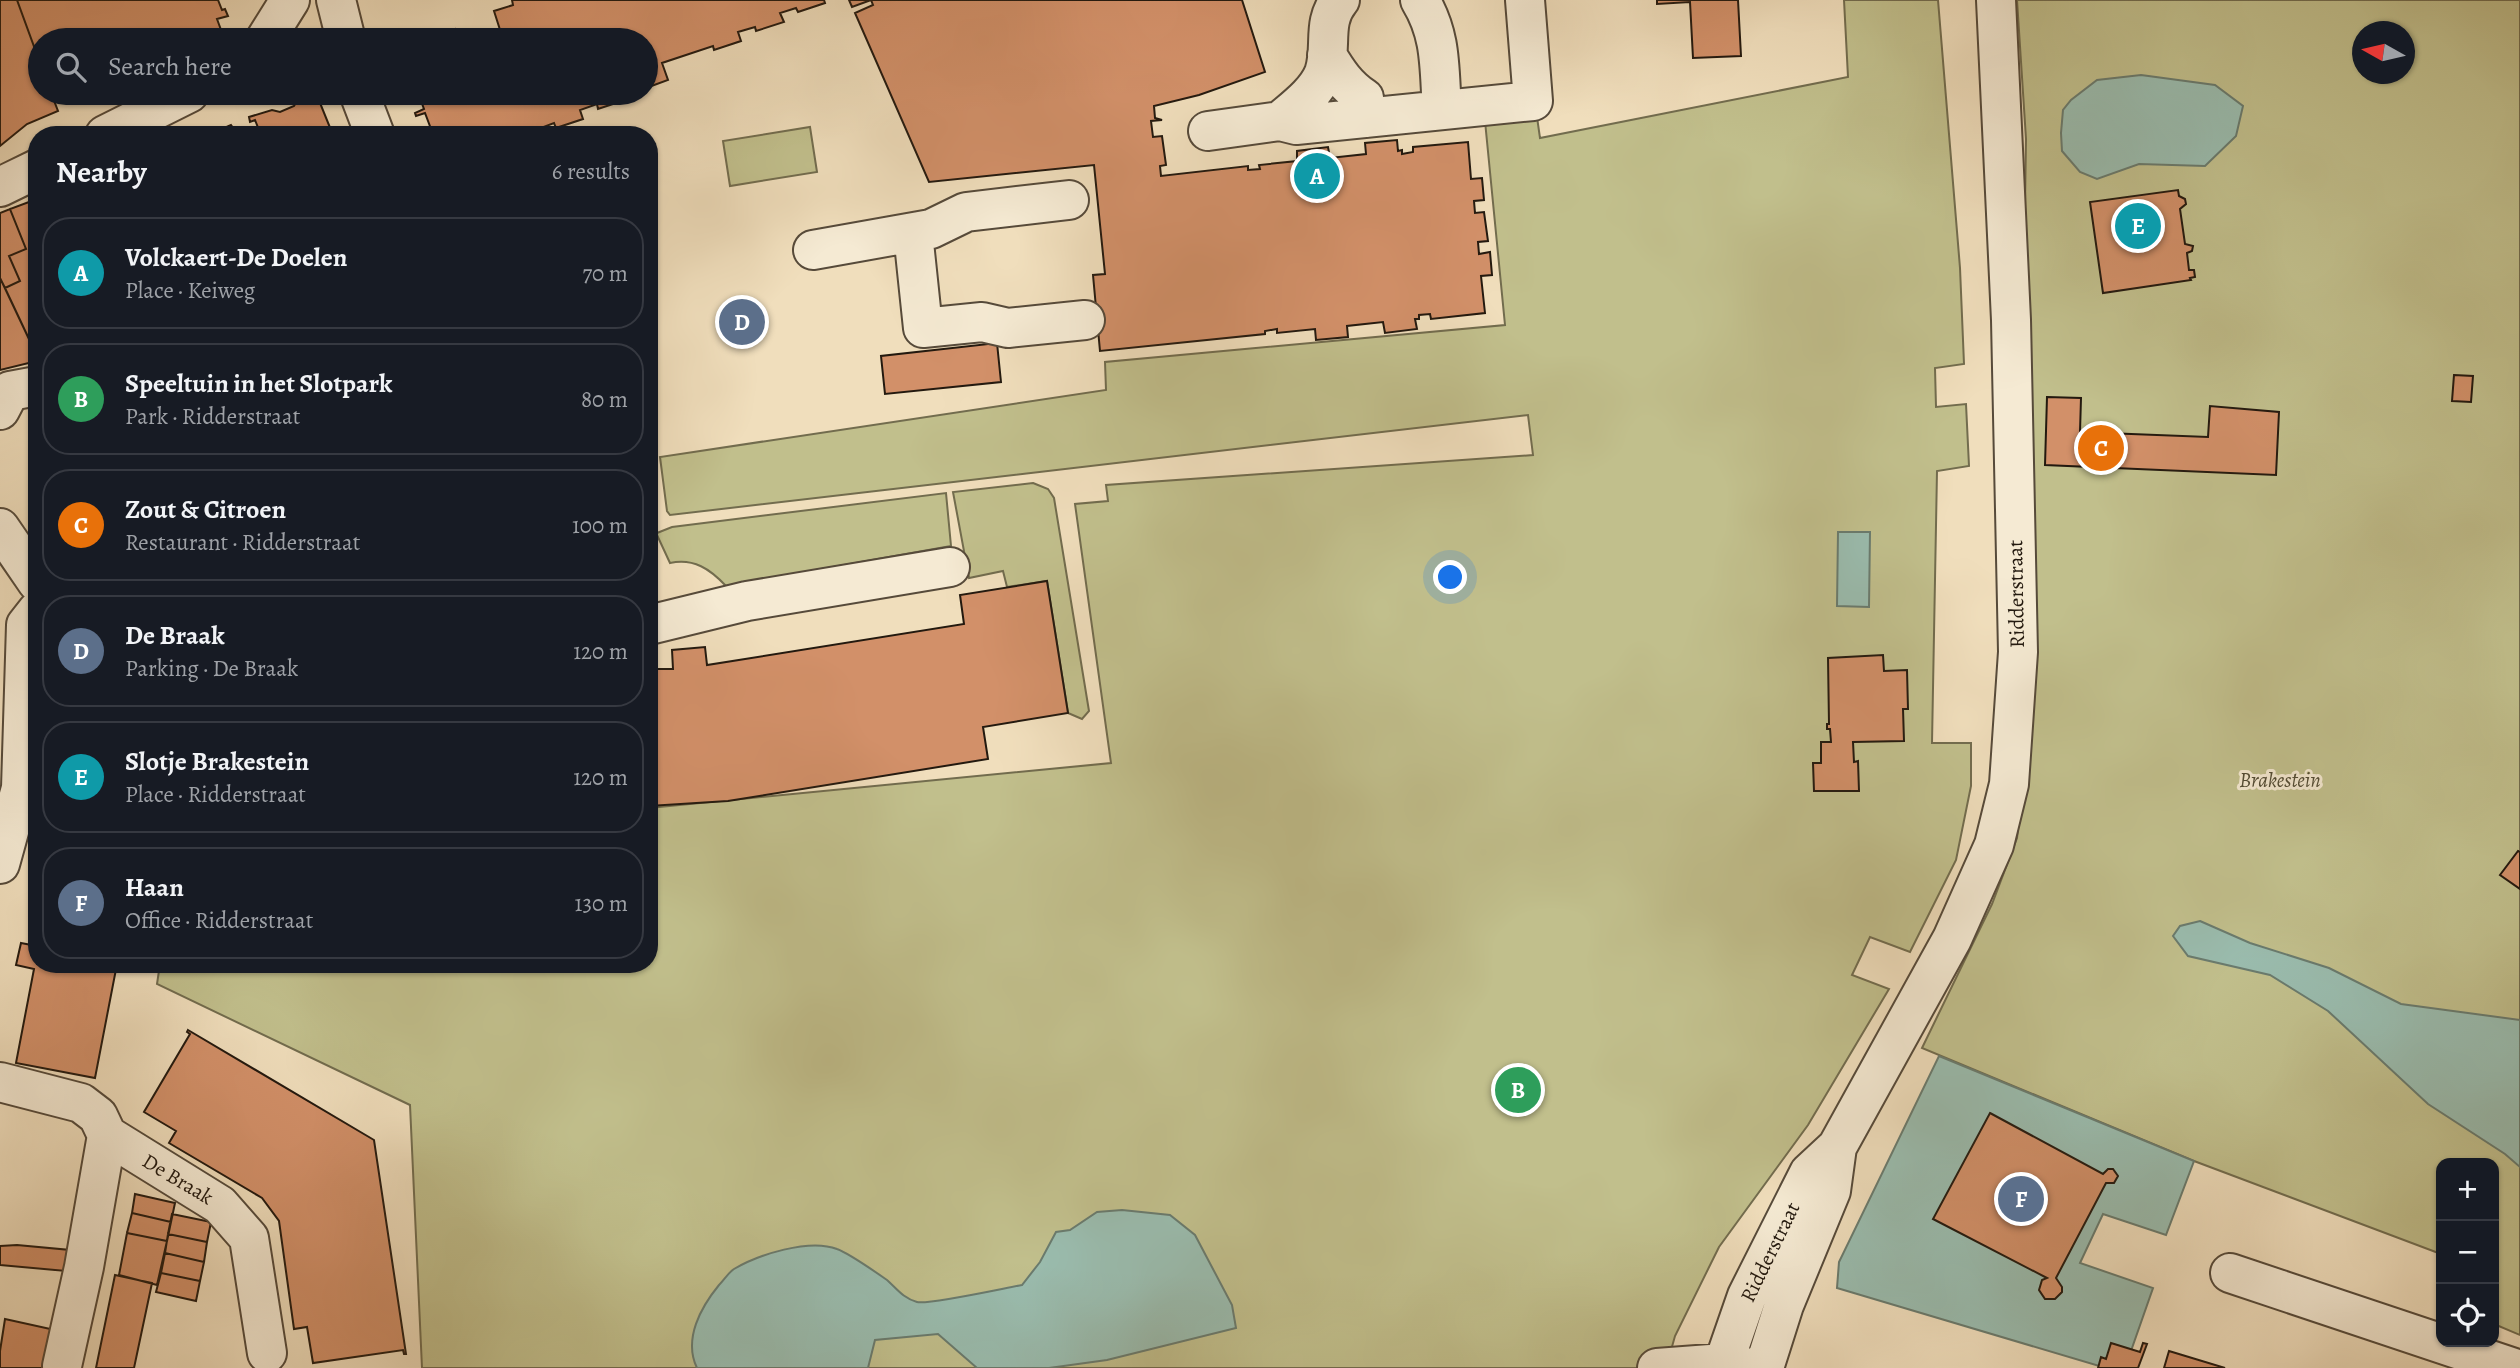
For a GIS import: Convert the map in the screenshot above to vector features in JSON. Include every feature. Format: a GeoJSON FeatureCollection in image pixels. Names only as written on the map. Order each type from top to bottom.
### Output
{"type":"FeatureCollection","features":[{"type":"Feature","properties":{"kind":"street"},"geometry":{"type":"LineString","coordinates":[[272,28],[290,0]]}},
{"type":"Feature","properties":{"kind":"street"},"geometry":{"type":"LineString","coordinates":[[336,0],[343,28]]}},
{"type":"Feature","properties":{"kind":"street"},"geometry":{"type":"LineString","coordinates":[[1280,121],[1314,90],[1323,74],[1327,55],[1328,23],[1340,0]]}},
{"type":"Feature","properties":{"kind":"street"},"geometry":{"type":"LineString","coordinates":[[1420,0],[1431,19],[1437,44],[1442,110]]}},
{"type":"Feature","properties":{"kind":"street"},"geometry":{"type":"LineString","coordinates":[[1208,131],[1280,121],[1296,125],[1533,101],[1525,0]]}},
{"type":"Feature","properties":{"kind":"street","name":"Ridderstraat"},"geometry":{"type":"LineString","coordinates":[[1733,1366],[1747,1296],[1809,1173],[1837,1147],[1952,939],[1994,845],[2010,784],[2018,639],[2011,320],[1996,0]]}},
{"type":"Feature","properties":{"kind":"street"},"geometry":{"type":"LineString","coordinates":[[1327,55],[1340,76],[1354,92],[1364,98],[1366,118]]}},
{"type":"Feature","properties":{"kind":"street"},"geometry":{"type":"LineString","coordinates":[[123,126],[165,105]]}},
{"type":"Feature","properties":{"kind":"street"},"geometry":{"type":"LineString","coordinates":[[364,105],[372,126]]}},
{"type":"Feature","properties":{"kind":"street"},"geometry":{"type":"LineString","coordinates":[[0,187],[28,173]]}},
{"type":"Feature","properties":{"kind":"street"},"geometry":{"type":"LineString","coordinates":[[813,250],[934,229],[966,212],[1069,200]]}},
{"type":"Feature","properties":{"kind":"street"},"geometry":{"type":"LineString","coordinates":[[913,233],[923,328],[982,322],[1008,328],[1085,320]]}},
{"type":"Feature","properties":{"kind":"street"},"geometry":{"type":"LineString","coordinates":[[0,410],[10,391],[28,388]]}},
{"type":"Feature","properties":{"kind":"street"},"geometry":{"type":"LineString","coordinates":[[0,527],[28,569]]}},
{"type":"Feature","properties":{"kind":"street"},"geometry":{"type":"LineString","coordinates":[[658,623],[747,601],[950,567]]}},
{"type":"Feature","properties":{"kind":"street"},"geometry":{"type":"LineString","coordinates":[[0,864],[21,788],[23,652],[28,622]]}},
{"type":"Feature","properties":{"kind":"street","name":"De Braak"},"geometry":{"type":"LineString","coordinates":[[0,1082],[81,1104],[98,1116],[107,1135],[220,1205],[249,1238],[267,1353]]}},
{"type":"Feature","properties":{"kind":"street"},"geometry":{"type":"LineString","coordinates":[[62,1366],[84,1267],[107,1135]]}},
{"type":"Feature","properties":{"kind":"street","name":"Ridderstraat"},"geometry":{"type":"LineString","coordinates":[[1764,1368],[1784,1305],[1831,1191],[1837,1147]]}},
{"type":"Feature","properties":{"kind":"street"},"geometry":{"type":"LineString","coordinates":[[2230,1273],[2514,1368]]}},
{"type":"Feature","properties":{"kind":"street"},"geometry":{"type":"LineString","coordinates":[[1657,1368],[1733,1366]]}},
{"type":"Feature","properties":{"kind":"green space"},"geometry":{"type":"Polygon","coordinates":[[[1844,0],[1938,0],[1960,268],[1964,364],[1935,368],[1936,407],[1966,404],[1969,466],[1937,471],[1932,743],[1971,743],[1971,786],[1956,860],[1910,952],[1870,937],[1852,975],[1889,989],[1808,1125],[1719,1247],[1675,1336],[1666,1368],[422,1368],[410,1105],[157,984],[159,973],[658,973],[658,807],[1111,763],[1075,504],[1108,501],[1106,485],[1533,455],[1528,415],[670,515],[667,511],[660,457],[1106,390],[1105,362],[1505,325],[1485,121],[1537,117],[1540,138],[1848,77],[1844,0]]]}},
{"type":"Feature","properties":{"kind":"green space","name":"Brakestein"},"geometry":{"type":"Polygon","coordinates":[[[2017,0],[2520,0],[2520,1335],[2499,1326],[2499,1158],[2436,1158],[2436,1252],[2194,1161],[1922,1048],[1992,904],[2017,838],[2029,738],[2023,336],[2026,139],[2017,0]]]}},
{"type":"Feature","properties":{"kind":"green space"},"geometry":{"type":"Polygon","coordinates":[[[810,127],[817,172],[730,186],[723,141],[810,127]]]}},
{"type":"Feature","properties":{"kind":"green space"},"geometry":{"type":"Polygon","coordinates":[[[1033,483],[1048,489],[1054,498],[1089,711],[1082,719],[1068,713],[1047,581],[1007,587],[1003,571],[969,578],[953,492],[1033,483]]]}},
{"type":"Feature","properties":{"kind":"green space"},"geometry":{"type":"Polygon","coordinates":[[[946,493],[951,546],[726,586],[701,566],[687,562],[670,563],[658,533],[672,527],[946,493]]]}},
{"type":"Feature","properties":{"kind":"shaded area"},"geometry":{"type":"Polygon","coordinates":[[[2141,75],[2215,85],[2243,106],[2236,136],[2205,166],[2139,164],[2097,179],[2080,172],[2062,151],[2063,110],[2071,100],[2097,80],[2141,75]]]}},
{"type":"Feature","properties":{"kind":"shaded area"},"geometry":{"type":"Polygon","coordinates":[[[1838,532],[1870,532],[1869,607],[1837,606],[1838,532]]]}},
{"type":"Feature","properties":{"kind":"shaded area"},"geometry":{"type":"Polygon","coordinates":[[[2200,921],[2250,943],[2329,968],[2401,1004],[2520,1020],[2520,1167],[2505,1154],[2428,1104],[2328,1011],[2270,975],[2188,956],[2173,936],[2180,926],[2200,921]]]}},
{"type":"Feature","properties":{"kind":"shaded area"},"geometry":{"type":"Polygon","coordinates":[[[1939,1056],[2194,1161],[2166,1235],[2103,1214],[2080,1263],[2153,1288],[2125,1368],[2106,1368],[1837,1288],[1839,1262],[1939,1056]]]}},
{"type":"Feature","properties":{"kind":"shaded area"},"geometry":{"type":"Polygon","coordinates":[[[1122,1210],[1170,1215],[1195,1235],[1232,1305],[1236,1328],[1107,1360],[1049,1368],[977,1368],[938,1334],[875,1340],[868,1368],[697,1368],[693,1357],[696,1324],[712,1294],[730,1272],[756,1258],[798,1247],[826,1246],[855,1259],[908,1298],[917,1302],[936,1301],[1022,1285],[1040,1262],[1056,1232],[1070,1230],[1097,1212],[1122,1210]]]}},
{"type":"Feature","properties":{"kind":"building"},"geometry":{"type":"Polygon","coordinates":[[[0,0],[17,0],[28,30],[28,105],[56,105],[58,111],[27,124],[0,146],[0,0]]]}},
{"type":"Feature","properties":{"kind":"building"},"geometry":{"type":"Polygon","coordinates":[[[17,0],[218,0],[228,16],[217,19],[220,28],[28,28],[28,30],[17,0]]]}},
{"type":"Feature","properties":{"kind":"building"},"geometry":{"type":"Polygon","coordinates":[[[512,0],[824,0],[825,3],[798,12],[796,8],[780,13],[784,22],[756,31],[755,27],[738,32],[741,41],[714,50],[713,46],[662,63],[668,80],[658,84],[658,28],[499,28],[494,11],[513,5],[512,0]]]}},
{"type":"Feature","properties":{"kind":"building"},"geometry":{"type":"Polygon","coordinates":[[[849,0],[871,0],[852,7],[849,0]]]}},
{"type":"Feature","properties":{"kind":"building"},"geometry":{"type":"Polygon","coordinates":[[[871,0],[1242,0],[1265,72],[1199,95],[1154,106],[1155,118],[1162,120],[1151,121],[1153,137],[1162,136],[1166,165],[1160,166],[1161,176],[1248,166],[1248,170],[1260,169],[1259,165],[1297,161],[1297,151],[1328,147],[1330,158],[1366,154],[1365,143],[1397,140],[1398,151],[1402,150],[1402,154],[1413,152],[1413,147],[1468,142],[1471,179],[1482,178],[1484,200],[1474,201],[1475,213],[1484,212],[1488,241],[1478,242],[1479,254],[1490,252],[1492,275],[1481,276],[1485,313],[1431,319],[1430,314],[1419,315],[1419,319],[1415,319],[1417,329],[1385,333],[1383,322],[1347,326],[1348,337],[1316,340],[1315,329],[1277,333],[1277,329],[1265,331],[1265,334],[1100,351],[1093,275],[1105,274],[1094,165],[929,182],[855,13],[873,5],[871,0]]]}},
{"type":"Feature","properties":{"kind":"building"},"geometry":{"type":"Polygon","coordinates":[[[1657,0],[1738,0],[1741,56],[1693,58],[1690,2],[1657,4],[1657,0]]]}},
{"type":"Feature","properties":{"kind":"building"},"geometry":{"type":"Polygon","coordinates":[[[321,105],[329,126],[257,126],[255,120],[250,122],[249,117],[272,110],[280,112],[294,106],[321,105]]]}},
{"type":"Feature","properties":{"kind":"building"},"geometry":{"type":"Polygon","coordinates":[[[422,105],[594,105],[580,110],[583,119],[562,126],[555,126],[554,123],[546,126],[430,126],[425,113],[416,116],[415,113],[424,109],[422,105]]]}},
{"type":"Feature","properties":{"kind":"building"},"geometry":{"type":"Polygon","coordinates":[[[2178,190],[2179,196],[2185,199],[2186,204],[2180,209],[2185,244],[2193,246],[2192,251],[2187,253],[2189,270],[2194,270],[2195,277],[2190,278],[2191,280],[2103,293],[2090,202],[2178,190]]]}},
{"type":"Feature","properties":{"kind":"building"},"geometry":{"type":"Polygon","coordinates":[[[28,202],[28,337],[5,288],[20,281],[9,256],[26,249],[10,209],[28,202]]]}},
{"type":"Feature","properties":{"kind":"building"},"geometry":{"type":"Polygon","coordinates":[[[10,209],[26,249],[9,256],[20,281],[5,288],[0,278],[0,213],[10,209]]]}},
{"type":"Feature","properties":{"kind":"building"},"geometry":{"type":"Polygon","coordinates":[[[0,278],[28,337],[28,363],[0,370],[0,278]]]}},
{"type":"Feature","properties":{"kind":"building"},"geometry":{"type":"Polygon","coordinates":[[[997,343],[1001,382],[885,394],[881,356],[997,343]]]}},
{"type":"Feature","properties":{"kind":"building"},"geometry":{"type":"Polygon","coordinates":[[[2454,375],[2473,376],[2471,402],[2452,401],[2454,375]]]}},
{"type":"Feature","properties":{"kind":"building"},"geometry":{"type":"Polygon","coordinates":[[[2047,397],[2081,398],[2080,432],[2208,437],[2210,406],[2279,412],[2276,475],[2045,465],[2047,397]]]}},
{"type":"Feature","properties":{"kind":"building"},"geometry":{"type":"Polygon","coordinates":[[[1047,581],[1068,713],[983,727],[988,759],[728,801],[658,805],[658,669],[673,669],[672,650],[705,647],[707,665],[964,624],[960,595],[1047,581]]]}},
{"type":"Feature","properties":{"kind":"building"},"geometry":{"type":"Polygon","coordinates":[[[1883,655],[1884,671],[1907,670],[1908,709],[1903,709],[1904,741],[1853,742],[1854,762],[1858,761],[1859,791],[1814,791],[1813,763],[1821,763],[1821,742],[1831,742],[1830,729],[1827,729],[1828,658],[1883,655]]]}},
{"type":"Feature","properties":{"kind":"building"},"geometry":{"type":"Polygon","coordinates":[[[2518,851],[2520,852],[2520,889],[2500,875],[2518,851]]]}},
{"type":"Feature","properties":{"kind":"building"},"geometry":{"type":"Polygon","coordinates":[[[21,943],[28,944],[28,968],[16,965],[21,943]]]}},
{"type":"Feature","properties":{"kind":"building"},"geometry":{"type":"Polygon","coordinates":[[[33,973],[115,973],[95,1078],[16,1063],[33,973]]]}},
{"type":"Feature","properties":{"kind":"building"},"geometry":{"type":"Polygon","coordinates":[[[188,1030],[374,1140],[406,1354],[403,1350],[313,1363],[307,1327],[294,1329],[279,1221],[262,1198],[169,1143],[176,1131],[144,1112],[190,1034],[188,1030]]]}},
{"type":"Feature","properties":{"kind":"building"},"geometry":{"type":"Polygon","coordinates":[[[1990,1113],[2103,1174],[2108,1169],[2113,1169],[2118,1176],[2114,1183],[2106,1183],[2056,1278],[2062,1292],[2055,1299],[2045,1299],[2039,1290],[2042,1280],[2047,1278],[1933,1219],[1990,1113]]]}},
{"type":"Feature","properties":{"kind":"building"},"geometry":{"type":"Polygon","coordinates":[[[135,1194],[175,1203],[171,1222],[132,1213],[135,1194]]]}},
{"type":"Feature","properties":{"kind":"building"},"geometry":{"type":"Polygon","coordinates":[[[132,1213],[171,1222],[167,1241],[127,1233],[132,1213]]]}},
{"type":"Feature","properties":{"kind":"building"},"geometry":{"type":"Polygon","coordinates":[[[172,1214],[211,1222],[207,1242],[168,1234],[172,1214]]]}},
{"type":"Feature","properties":{"kind":"building"},"geometry":{"type":"Polygon","coordinates":[[[127,1233],[167,1241],[157,1285],[119,1275],[127,1233]]]}},
{"type":"Feature","properties":{"kind":"building"},"geometry":{"type":"Polygon","coordinates":[[[168,1234],[207,1242],[204,1262],[165,1253],[168,1234]]]}},
{"type":"Feature","properties":{"kind":"building"},"geometry":{"type":"Polygon","coordinates":[[[0,1246],[70,1250],[66,1271],[0,1265],[0,1246]]]}},
{"type":"Feature","properties":{"kind":"building"},"geometry":{"type":"Polygon","coordinates":[[[165,1253],[204,1262],[200,1281],[161,1273],[165,1253]]]}},
{"type":"Feature","properties":{"kind":"building"},"geometry":{"type":"Polygon","coordinates":[[[161,1273],[200,1281],[196,1301],[156,1292],[161,1273]]]}},
{"type":"Feature","properties":{"kind":"building"},"geometry":{"type":"Polygon","coordinates":[[[115,1275],[152,1283],[134,1368],[96,1368],[115,1275]]]}},
{"type":"Feature","properties":{"kind":"building"},"geometry":{"type":"Polygon","coordinates":[[[5,1319],[55,1330],[49,1368],[0,1368],[5,1319]]]}},
{"type":"Feature","properties":{"kind":"building"},"geometry":{"type":"Polygon","coordinates":[[[2111,1343],[2140,1352],[2143,1343],[2147,1344],[2138,1368],[2098,1368],[2101,1357],[2106,1359],[2111,1343]]]}},
{"type":"Feature","properties":{"kind":"building"},"geometry":{"type":"Polygon","coordinates":[[[2169,1351],[2225,1368],[2164,1368],[2169,1351]]]}},
{"type":"Feature","properties":{"kind":"place","name":"Volckaert-De Doelen"},"geometry":{"type":"Point","coordinates":[1317,176]}},
{"type":"Feature","properties":{"kind":"place","name":"Slotje Brakestein"},"geometry":{"type":"Point","coordinates":[2138,226]}},
{"type":"Feature","properties":{"kind":"place","name":"De Braak"},"geometry":{"type":"Point","coordinates":[742,322]}},
{"type":"Feature","properties":{"kind":"place","name":"Zout & Citroen"},"geometry":{"type":"Point","coordinates":[2101,448]}},
{"type":"Feature","properties":{"kind":"place","name":"Speeltuin in het Slotpark"},"geometry":{"type":"Point","coordinates":[1518,1090]}},
{"type":"Feature","properties":{"kind":"place","name":"Haan"},"geometry":{"type":"Point","coordinates":[2021,1199]}}]}
